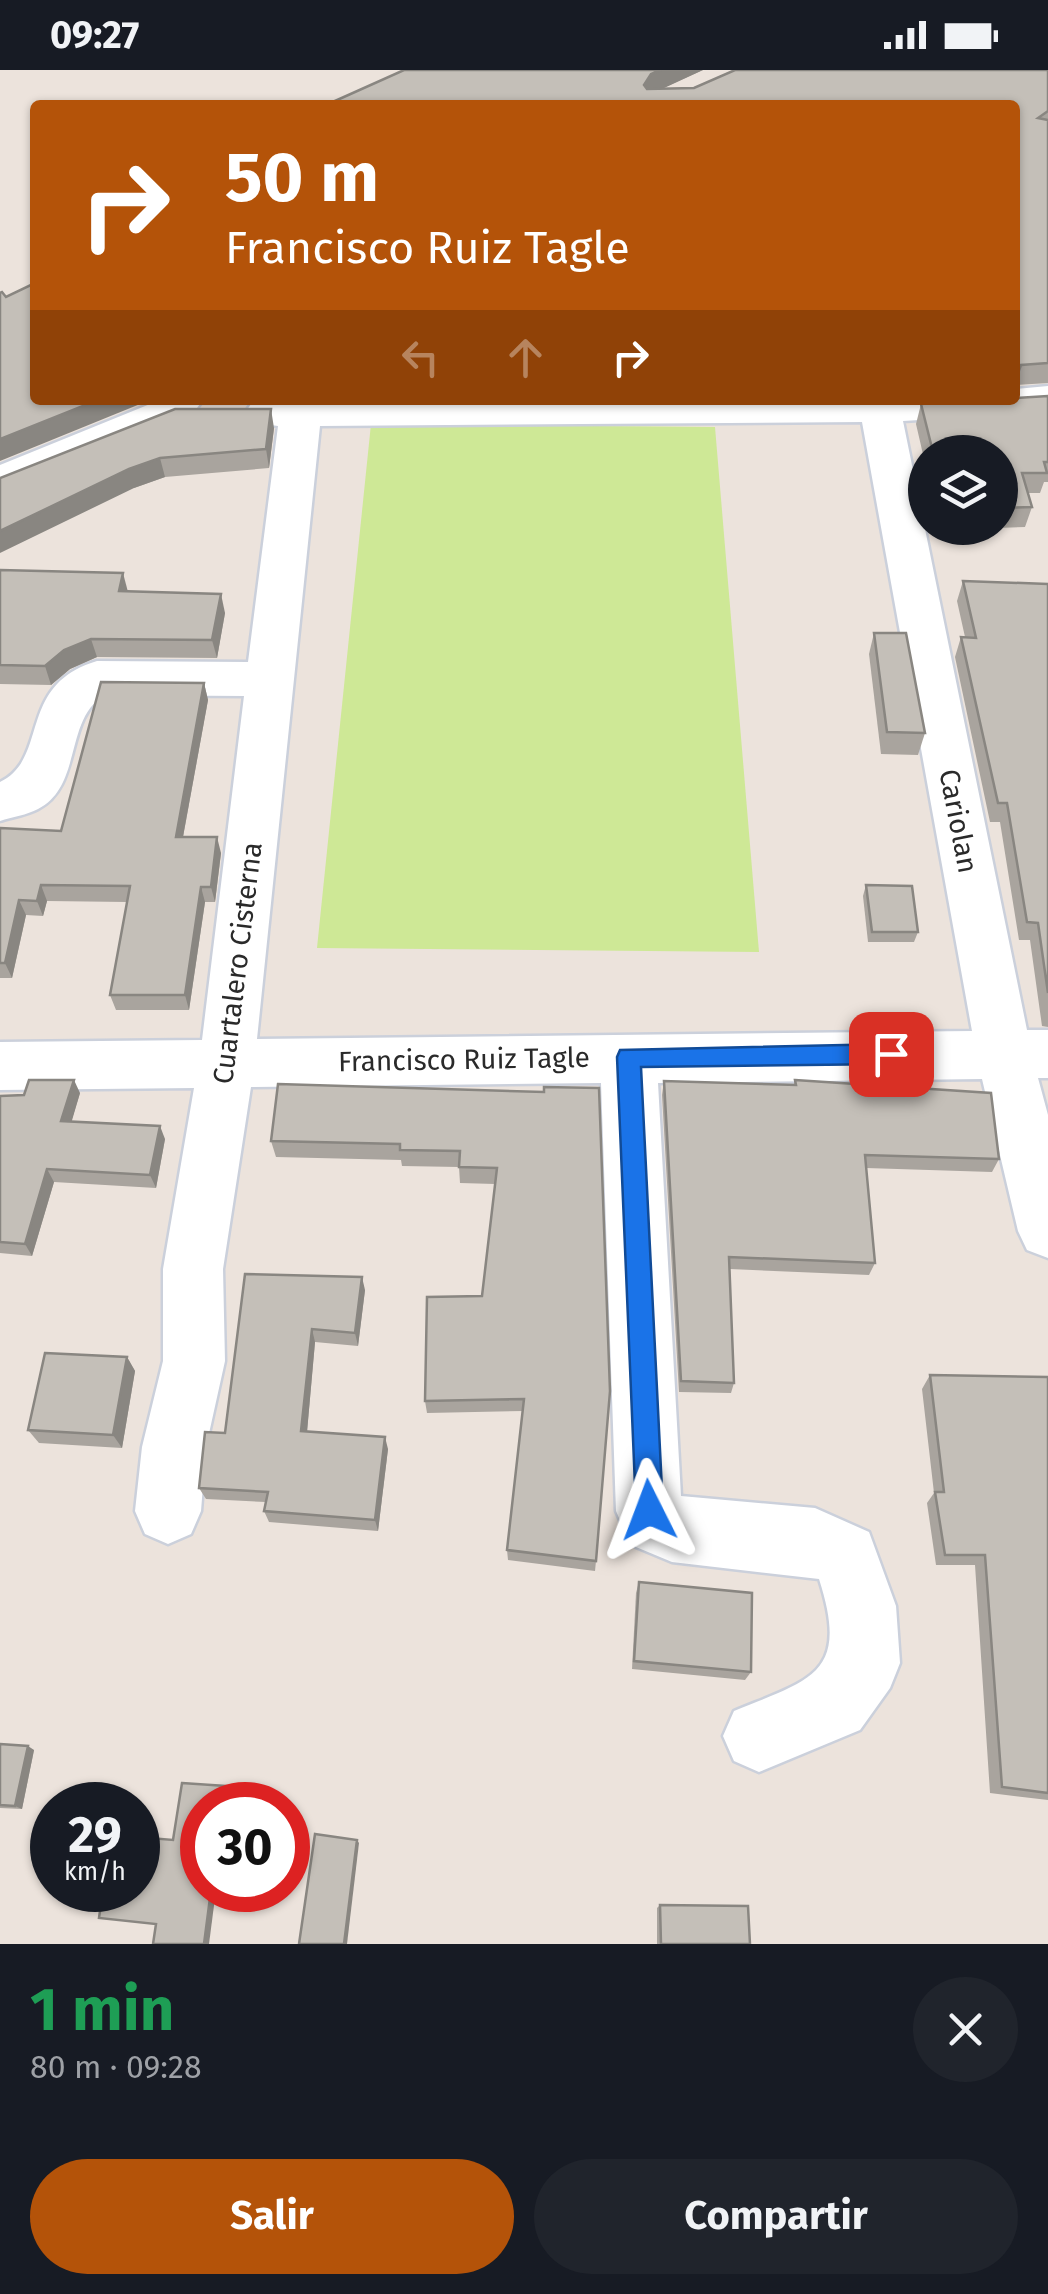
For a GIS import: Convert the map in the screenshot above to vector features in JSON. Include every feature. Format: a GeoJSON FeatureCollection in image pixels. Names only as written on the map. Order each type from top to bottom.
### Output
{"type":"FeatureCollection","features":[{"type":"Feature","properties":{"kind":"street"},"geometry":{"type":"LineString","coordinates":[[1020,400],[1048,399]]}},
{"type":"Feature","properties":{"kind":"street"},"geometry":{"type":"LineString","coordinates":[[0,480],[178,406],[300,414],[936,405]]}},
{"type":"Feature","properties":{"kind":"street","name":"Cariolan"},"geometry":{"type":"LineString","coordinates":[[880,408],[1026,1053],[1048,1231]]}},
{"type":"Feature","properties":{"kind":"street","name":"Cuartalero Cisterna"},"geometry":{"type":"LineString","coordinates":[[168,1511],[174,1447],[194,1362],[192,1269],[227,1062],[300,414]]}},
{"type":"Feature","properties":{"kind":"street"},"geometry":{"type":"LineString","coordinates":[[0,802],[27,793],[42,772],[70,694],[80,684],[97,678],[272,679]]}},
{"type":"Feature","properties":{"kind":"street","name":"Francisco Ruiz Tagle"},"geometry":{"type":"LineString","coordinates":[[0,1066],[1026,1053]]}},
{"type":"Feature","properties":{"kind":"street"},"geometry":{"type":"LineString","coordinates":[[628,1057],[649,1510],[660,1523],[672,1529],[815,1542],[845,1556],[862,1606],[865,1664],[836,1706],[759,1736]]}},
{"type":"Feature","properties":{"kind":"green space"},"geometry":{"type":"Polygon","coordinates":[[[371,424],[715,427],[759,952],[317,948],[371,424]]]}},
{"type":"Feature","properties":{"kind":"building"},"geometry":{"type":"Polygon","coordinates":[[[404,70],[661,70],[651,74],[644,85],[647,89],[694,88],[735,70],[1048,70],[1048,111],[1038,118],[1048,120],[1048,363],[1020,368],[1020,100],[337,100],[404,70]]]}},
{"type":"Feature","properties":{"kind":"building"},"geometry":{"type":"Polygon","coordinates":[[[30,285],[30,405],[85,405],[0,439],[0,293],[6,297],[30,285]]]}},
{"type":"Feature","properties":{"kind":"building"},"geometry":{"type":"Polygon","coordinates":[[[1048,396],[1048,462],[1044,462],[1047,473],[1022,473],[1032,507],[1018,507],[1018,435],[929,435],[921,405],[1020,405],[1020,398],[1048,396]]]}},
{"type":"Feature","properties":{"kind":"building"},"geometry":{"type":"Polygon","coordinates":[[[175,409],[271,409],[266,449],[160,458],[0,531],[0,478],[175,409]]]}},
{"type":"Feature","properties":{"kind":"building"},"geometry":{"type":"Polygon","coordinates":[[[0,570],[123,573],[119,591],[221,594],[212,640],[91,639],[64,650],[45,666],[0,665],[0,570]]]}},
{"type":"Feature","properties":{"kind":"building"},"geometry":{"type":"Polygon","coordinates":[[[963,581],[1048,584],[1048,993],[1038,923],[1027,922],[1007,803],[998,803],[961,637],[976,638],[963,581]]]}},
{"type":"Feature","properties":{"kind":"building"},"geometry":{"type":"Polygon","coordinates":[[[874,633],[906,633],[925,733],[887,732],[874,633]]]}},
{"type":"Feature","properties":{"kind":"building"},"geometry":{"type":"Polygon","coordinates":[[[101,682],[204,683],[176,837],[217,837],[211,887],[201,887],[185,995],[110,995],[130,886],[41,885],[37,901],[19,900],[5,963],[0,963],[0,828],[61,831],[101,682]]]}},
{"type":"Feature","properties":{"kind":"building"},"geometry":{"type":"Polygon","coordinates":[[[866,885],[912,886],[918,932],[872,932],[866,885]]]}},
{"type":"Feature","properties":{"kind":"building"},"geometry":{"type":"Polygon","coordinates":[[[29,1080],[74,1080],[61,1121],[160,1126],[150,1175],[47,1169],[25,1244],[0,1242],[0,1096],[24,1095],[29,1080]]]}},
{"type":"Feature","properties":{"kind":"building"},"geometry":{"type":"Polygon","coordinates":[[[795,1080],[991,1093],[999,1159],[865,1155],[875,1263],[729,1257],[734,1383],[681,1381],[664,1081],[796,1085],[795,1080]]]}},
{"type":"Feature","properties":{"kind":"building"},"geometry":{"type":"Polygon","coordinates":[[[278,1084],[544,1092],[544,1087],[599,1088],[610,1391],[596,1561],[507,1550],[524,1399],[425,1401],[427,1297],[482,1296],[497,1168],[459,1167],[460,1151],[400,1150],[400,1144],[271,1141],[278,1084]]]}},
{"type":"Feature","properties":{"kind":"building"},"geometry":{"type":"Polygon","coordinates":[[[245,1274],[362,1277],[355,1333],[312,1329],[301,1431],[385,1437],[375,1520],[264,1511],[268,1492],[199,1488],[205,1432],[225,1433],[245,1274]]]}},
{"type":"Feature","properties":{"kind":"building"},"geometry":{"type":"Polygon","coordinates":[[[45,1353],[127,1357],[113,1435],[28,1430],[45,1353]]]}},
{"type":"Feature","properties":{"kind":"building"},"geometry":{"type":"Polygon","coordinates":[[[930,1375],[1048,1377],[1048,1793],[1002,1787],[985,1555],[945,1555],[935,1492],[944,1492],[930,1375]]]}},
{"type":"Feature","properties":{"kind":"building"},"geometry":{"type":"Polygon","coordinates":[[[639,1582],[752,1593],[751,1672],[634,1661],[639,1582]]]}},
{"type":"Feature","properties":{"kind":"building"},"geometry":{"type":"Polygon","coordinates":[[[0,1744],[28,1746],[15,1806],[0,1805],[0,1744]]]}},
{"type":"Feature","properties":{"kind":"building"},"geometry":{"type":"Polygon","coordinates":[[[180,1796],[180,1912],[208,1912],[204,1944],[153,1944],[156,1924],[99,1918],[100,1912],[160,1912],[160,1839],[173,1840],[180,1796]]]}},
{"type":"Feature","properties":{"kind":"building"},"geometry":{"type":"Polygon","coordinates":[[[315,1834],[357,1840],[344,1944],[299,1944],[304,1912],[310,1912],[315,1834]]]}},
{"type":"Feature","properties":{"kind":"building"},"geometry":{"type":"Polygon","coordinates":[[[660,1905],[748,1906],[750,1944],[661,1944],[660,1905]]]}},
{"type":"Feature","properties":{"kind":"route"},"geometry":{"type":"LineString","coordinates":[[649,1510],[628,1057],[891,1054]]}}]}
